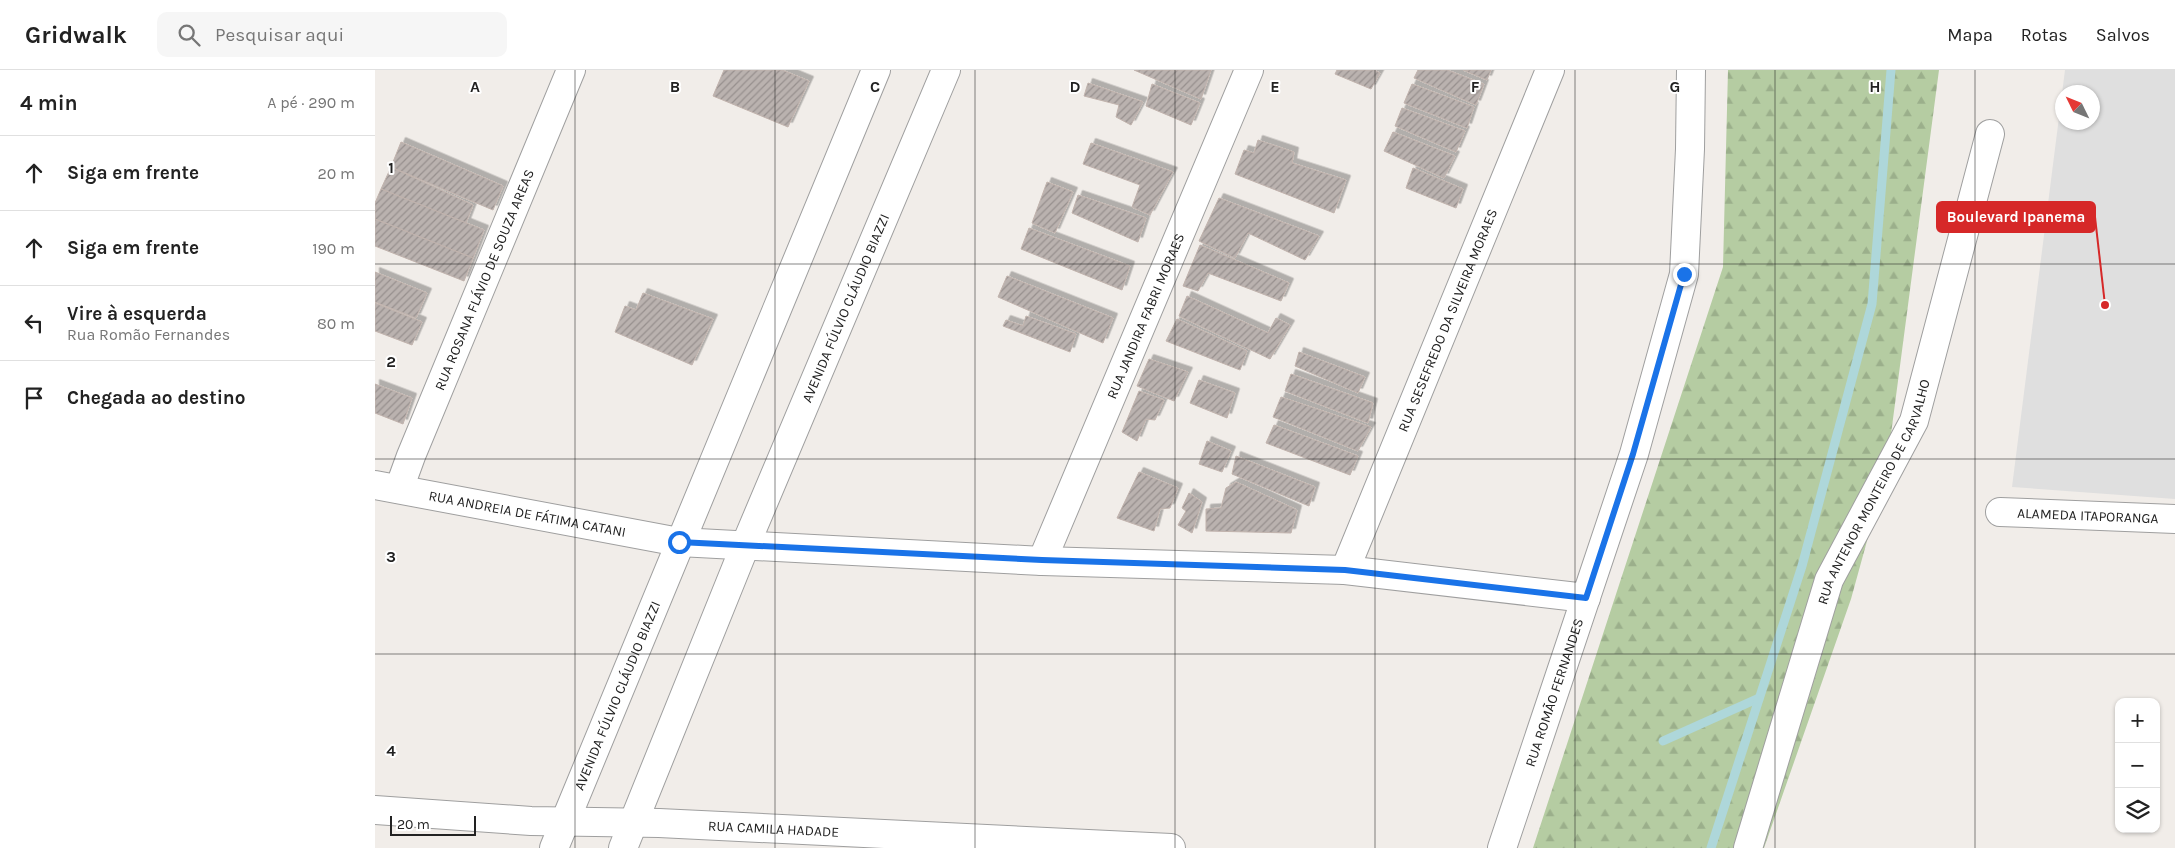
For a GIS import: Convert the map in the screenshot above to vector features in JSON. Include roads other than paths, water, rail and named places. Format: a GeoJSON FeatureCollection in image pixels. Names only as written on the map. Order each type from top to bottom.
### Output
{"type":"FeatureCollection","features":[{"type":"Feature","properties":{"kind":"street","name":"RUA ROSANA FLÁVIO DE SOUZA AREAS"},"geometry":{"type":"LineString","coordinates":[[387,487],[411,456],[571,70]]}},
{"type":"Feature","properties":{"kind":"street","name":"AVENIDA FÚLVIO CLÁUDIO BIAZZI"},"geometry":{"type":"LineString","coordinates":[[554,848],[679,542],[876,70]]}},
{"type":"Feature","properties":{"kind":"street","name":"AVENIDA FÚLVIO CLÁUDIO BIAZZI"},"geometry":{"type":"LineString","coordinates":[[623,848],[745,546],[946,70]]}},
{"type":"Feature","properties":{"kind":"street","name":"RUA JANDIRA FABRI MORAES"},"geometry":{"type":"LineString","coordinates":[[1042,560],[1249,70]]}},
{"type":"Feature","properties":{"kind":"street","name":"RUA SESEFREDO DA SILVEIRA MORAES"},"geometry":{"type":"LineString","coordinates":[[1345,570],[1550,70]]}},
{"type":"Feature","properties":{"kind":"street","name":"RUA ROMÃO FERNANDES"},"geometry":{"type":"LineString","coordinates":[[1501,848],[1633,454],[1684,274],[1690,149],[1691,70]]}},
{"type":"Feature","properties":{"kind":"street","name":"RUA ANTENOR MONTEIRO DE CARVALHO"},"geometry":{"type":"LineString","coordinates":[[1748,848],[1829,580],[1914,421],[1990,134]]}},
{"type":"Feature","properties":{"kind":"street","name":"RUA ANDREIA DE FÁTIMA CATANI"},"geometry":{"type":"LineString","coordinates":[[387,487],[679,542]]}},
{"type":"Feature","properties":{"kind":"street","name":"ALAMEDA ITAPORANGA"},"geometry":{"type":"LineString","coordinates":[[2000,512],[2175,519]]}},
{"type":"Feature","properties":{"kind":"street"},"geometry":{"type":"LineString","coordinates":[[679,542],[1042,560],[1345,570],[1586,598]]}},
{"type":"Feature","properties":{"kind":"street","name":"RUA CAMILA HADADE"},"geometry":{"type":"LineString","coordinates":[[375,810],[564,822],[634,822],[1171,848]]}},
{"type":"Feature","properties":{"kind":"waterway"},"geometry":{"type":"LineString","coordinates":[[1711,848],[1802,566],[1872,304],[1891,70]]}},
{"type":"Feature","properties":{"kind":"waterway"},"geometry":{"type":"LineString","coordinates":[[1663,741],[1759,698]]}},
{"type":"Feature","properties":{"kind":"place","name":"Boulevard Ipanema"},"geometry":{"type":"Point","coordinates":[2105,305]}}]}
